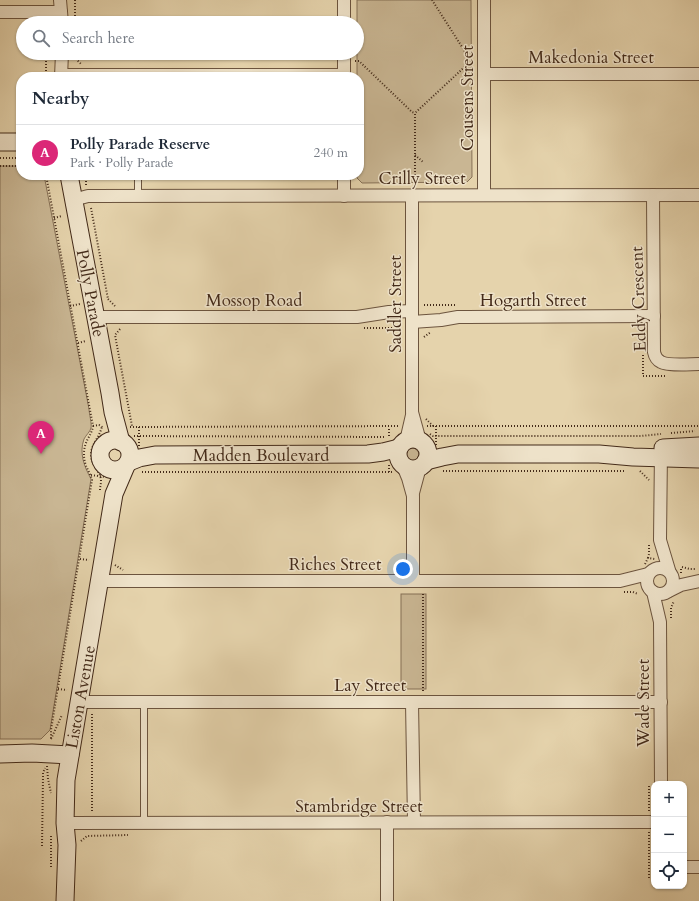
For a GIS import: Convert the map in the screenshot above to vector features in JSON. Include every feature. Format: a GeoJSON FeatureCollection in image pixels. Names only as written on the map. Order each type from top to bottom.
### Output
{"type":"FeatureCollection","features":[{"type":"Feature","properties":{"kind":"street"},"geometry":{"type":"LineString","coordinates":[[344,0],[344,16]]}},
{"type":"Feature","properties":{"kind":"street","name":"Cousens Street"},"geometry":{"type":"LineString","coordinates":[[484,0],[484,195]]}},
{"type":"Feature","properties":{"kind":"street"},"geometry":{"type":"LineString","coordinates":[[0,12],[61,12]]}},
{"type":"Feature","properties":{"kind":"street"},"geometry":{"type":"LineString","coordinates":[[61,72],[62,60]]}},
{"type":"Feature","properties":{"kind":"street"},"geometry":{"type":"LineString","coordinates":[[344,60],[344,72]]}},
{"type":"Feature","properties":{"kind":"street","name":"Makedonia Street"},"geometry":{"type":"LineString","coordinates":[[484,74],[699,74]]}},
{"type":"Feature","properties":{"kind":"street"},"geometry":{"type":"LineString","coordinates":[[0,142],[16,142]]}},
{"type":"Feature","properties":{"kind":"street","name":"Polly Parade"},"geometry":{"type":"LineString","coordinates":[[70,180],[96,317],[108,417],[111,428],[104,446]]}},
{"type":"Feature","properties":{"kind":"street"},"geometry":{"type":"LineString","coordinates":[[344,180],[344,196]]}},
{"type":"Feature","properties":{"kind":"street","name":"Crilly Street"},"geometry":{"type":"LineString","coordinates":[[74,200],[88,196],[344,196],[413,190],[484,195],[699,195]]}},
{"type":"Feature","properties":{"kind":"street","name":"Saddler Street"},"geometry":{"type":"LineString","coordinates":[[413,190],[412,412],[410,448],[413,496],[413,581]]}},
{"type":"Feature","properties":{"kind":"street","name":"Eddy Crescent"},"geometry":{"type":"LineString","coordinates":[[653,195],[654,352],[658,361],[665,364],[699,364]]}},
{"type":"Feature","properties":{"kind":"street","name":"Mossop Road"},"geometry":{"type":"LineString","coordinates":[[96,317],[357,317],[389,312],[412,317]]}},
{"type":"Feature","properties":{"kind":"street","name":"Hogarth Street"},"geometry":{"type":"LineString","coordinates":[[412,317],[441,320],[466,317],[654,316]]}},
{"type":"Feature","properties":{"kind":"street","name":"Polly Parade"},"geometry":{"type":"LineString","coordinates":[[108,417],[129,450]]}},
{"type":"Feature","properties":{"kind":"street"},"geometry":{"type":"LineString","coordinates":[[104,446],[112,441],[117,441],[129,450],[122,469],[112,470],[107,467]]}},
{"type":"Feature","properties":{"kind":"street","name":"Liston Avenue"},"geometry":{"type":"LineString","coordinates":[[65,901],[67,845],[58,827],[70,755],[73,699],[106,581],[109,564],[107,493],[111,478],[107,467],[101,460],[104,446]]}},
{"type":"Feature","properties":{"kind":"street","name":"Madden Boulevard"},"geometry":{"type":"LineString","coordinates":[[661,453],[699,446]]}},
{"type":"Feature","properties":{"kind":"street","name":"Madden Boulevard"},"geometry":{"type":"LineString","coordinates":[[129,450],[139,458],[155,455],[368,454],[410,448],[442,457],[458,454],[599,454],[633,450],[699,459]]}},
{"type":"Feature","properties":{"kind":"street","name":"Liston Avenue"},"geometry":{"type":"LineString","coordinates":[[107,493],[129,450]]}},
{"type":"Feature","properties":{"kind":"street"},"geometry":{"type":"LineString","coordinates":[[661,453],[660,540],[647,583],[648,587],[652,591],[660,594],[681,585],[699,580]]}},
{"type":"Feature","properties":{"kind":"street"},"geometry":{"type":"LineString","coordinates":[[660,540],[673,570],[673,583],[672,587],[668,591]]}},
{"type":"Feature","properties":{"kind":"street"},"geometry":{"type":"LineString","coordinates":[[651,572],[661,567],[673,570],[681,576],[699,580]]}},
{"type":"Feature","properties":{"kind":"street","name":"Riches Street"},"geometry":{"type":"LineString","coordinates":[[618,586],[651,572]]}},
{"type":"Feature","properties":{"kind":"street","name":"Riches Street"},"geometry":{"type":"LineString","coordinates":[[106,581],[413,581],[618,586],[652,591]]}},
{"type":"Feature","properties":{"kind":"street","name":"Wade Street"},"geometry":{"type":"LineString","coordinates":[[652,591],[660,622],[660,781]]}},
{"type":"Feature","properties":{"kind":"street","name":"Wade Street"},"geometry":{"type":"LineString","coordinates":[[660,622],[668,591]]}},
{"type":"Feature","properties":{"kind":"street","name":"Lay Street"},"geometry":{"type":"LineString","coordinates":[[73,699],[144,702],[661,702]]}},
{"type":"Feature","properties":{"kind":"street"},"geometry":{"type":"LineString","coordinates":[[412,702],[414,822]]}},
{"type":"Feature","properties":{"kind":"street"},"geometry":{"type":"LineString","coordinates":[[0,754],[32,753],[70,755]]}},
{"type":"Feature","properties":{"kind":"street"},"geometry":{"type":"LineString","coordinates":[[387,822],[387,901]]}},
{"type":"Feature","properties":{"kind":"street","name":"Stambridge Street"},"geometry":{"type":"LineString","coordinates":[[58,827],[144,824],[651,822]]}},
{"type":"Feature","properties":{"kind":"street"},"geometry":{"type":"LineString","coordinates":[[687,867],[699,867]]}},
{"type":"Feature","properties":{"kind":"lane"},"geometry":{"type":"LineString","coordinates":[[138,180],[138,196]]}},
{"type":"Feature","properties":{"kind":"lane"},"geometry":{"type":"LineString","coordinates":[[144,702],[144,824]]}},
{"type":"Feature","properties":{"kind":"path"},"geometry":{"type":"LineString","coordinates":[[75,0],[75,16]]}},
{"type":"Feature","properties":{"kind":"path"},"geometry":{"type":"LineString","coordinates":[[413,190],[415,113],[471,61],[432,0]]}},
{"type":"Feature","properties":{"kind":"path"},"geometry":{"type":"LineString","coordinates":[[46,60],[46,72]]}},
{"type":"Feature","properties":{"kind":"path"},"geometry":{"type":"LineString","coordinates":[[355,60],[359,61],[412,112],[415,113]]}},
{"type":"Feature","properties":{"kind":"path"},"geometry":{"type":"LineString","coordinates":[[415,155],[423,162]]}},
{"type":"Feature","properties":{"kind":"path"},"geometry":{"type":"LineString","coordinates":[[0,158],[16,158]]}},
{"type":"Feature","properties":{"kind":"path"},"geometry":{"type":"LineString","coordinates":[[0,166],[16,166]]}},
{"type":"Feature","properties":{"kind":"path"},"geometry":{"type":"LineString","coordinates":[[47,180],[93,426],[92,433],[84,450],[85,463],[92,480],[51,730],[51,740],[63,711]]}},
{"type":"Feature","properties":{"kind":"path"},"geometry":{"type":"LineString","coordinates":[[86,180],[86,185]]}},
{"type":"Feature","properties":{"kind":"path"},"geometry":{"type":"LineString","coordinates":[[91,208],[108,299]]}},
{"type":"Feature","properties":{"kind":"path"},"geometry":{"type":"LineString","coordinates":[[358,328],[401,328]]}},
{"type":"Feature","properties":{"kind":"path"},"geometry":{"type":"LineString","coordinates":[[127,329],[119,329],[115,335],[132,426],[129,450],[139,472],[410,448],[433,436],[641,436],[661,453],[640,471]]}},
{"type":"Feature","properties":{"kind":"path"},"geometry":{"type":"LineString","coordinates":[[107,493],[94,466],[91,456],[93,445],[108,417]]}},
{"type":"Feature","properties":{"kind":"path"},"geometry":{"type":"LineString","coordinates":[[93,426],[102,426]]}},
{"type":"Feature","properties":{"kind":"path"},"geometry":{"type":"LineString","coordinates":[[132,426],[398,426],[410,448]]}},
{"type":"Feature","properties":{"kind":"path"},"geometry":{"type":"LineString","coordinates":[[410,448],[426,426],[699,426]]}},
{"type":"Feature","properties":{"kind":"path"},"geometry":{"type":"LineString","coordinates":[[670,433],[699,431]]}},
{"type":"Feature","properties":{"kind":"path"},"geometry":{"type":"LineString","coordinates":[[129,450],[134,437],[410,448]]}},
{"type":"Feature","properties":{"kind":"path"},"geometry":{"type":"LineString","coordinates":[[444,472],[624,471]]}},
{"type":"Feature","properties":{"kind":"path"},"geometry":{"type":"LineString","coordinates":[[389,570],[396,570],[401,564],[401,556]]}},
{"type":"Feature","properties":{"kind":"path"},"geometry":{"type":"LineString","coordinates":[[79,559],[109,564],[123,570]]}},
{"type":"Feature","properties":{"kind":"path"},"geometry":{"type":"LineString","coordinates":[[106,581],[109,564]]}},
{"type":"Feature","properties":{"kind":"path"},"geometry":{"type":"LineString","coordinates":[[673,570],[699,569]]}},
{"type":"Feature","properties":{"kind":"path"},"geometry":{"type":"LineString","coordinates":[[618,586],[638,594]]}},
{"type":"Feature","properties":{"kind":"path"},"geometry":{"type":"LineString","coordinates":[[423,691],[423,593],[429,592]]}},
{"type":"Feature","properties":{"kind":"path"},"geometry":{"type":"LineString","coordinates":[[67,690],[73,699]]}},
{"type":"Feature","properties":{"kind":"path"},"geometry":{"type":"LineString","coordinates":[[92,714],[92,813]]}},
{"type":"Feature","properties":{"kind":"path"},"geometry":{"type":"LineString","coordinates":[[42,846],[43,773],[47,765],[52,798]]}},
{"type":"Feature","properties":{"kind":"path"},"geometry":{"type":"LineString","coordinates":[[51,870],[58,827]]}},
{"type":"Feature","properties":{"kind":"shaded area"},"geometry":{"type":"Polygon","coordinates":[[[357,0],[471,0],[472,177],[467,182],[362,183],[359,180],[364,180],[364,72],[357,72],[357,60],[364,60],[364,16],[357,16],[357,0]]]}},
{"type":"Feature","properties":{"kind":"shaded area"},"geometry":{"type":"Polygon","coordinates":[[[0,166],[16,166],[16,180],[45,180],[89,409],[91,426],[84,439],[82,454],[84,464],[91,479],[50,730],[41,739],[0,739],[0,166]]]}},
{"type":"Feature","properties":{"kind":"shaded area"},"geometry":{"type":"Polygon","coordinates":[[[409,448],[415,448],[419,452],[419,458],[415,462],[409,462],[405,458],[405,452],[409,448]]]}},
{"type":"Feature","properties":{"kind":"shaded area"},"geometry":{"type":"Polygon","coordinates":[[[401,594],[426,594],[426,689],[401,689],[401,594]]]}},
{"type":"Feature","properties":{"kind":"place","name":"Polly Parade Reserve"},"geometry":{"type":"Point","coordinates":[41,454]}}]}
